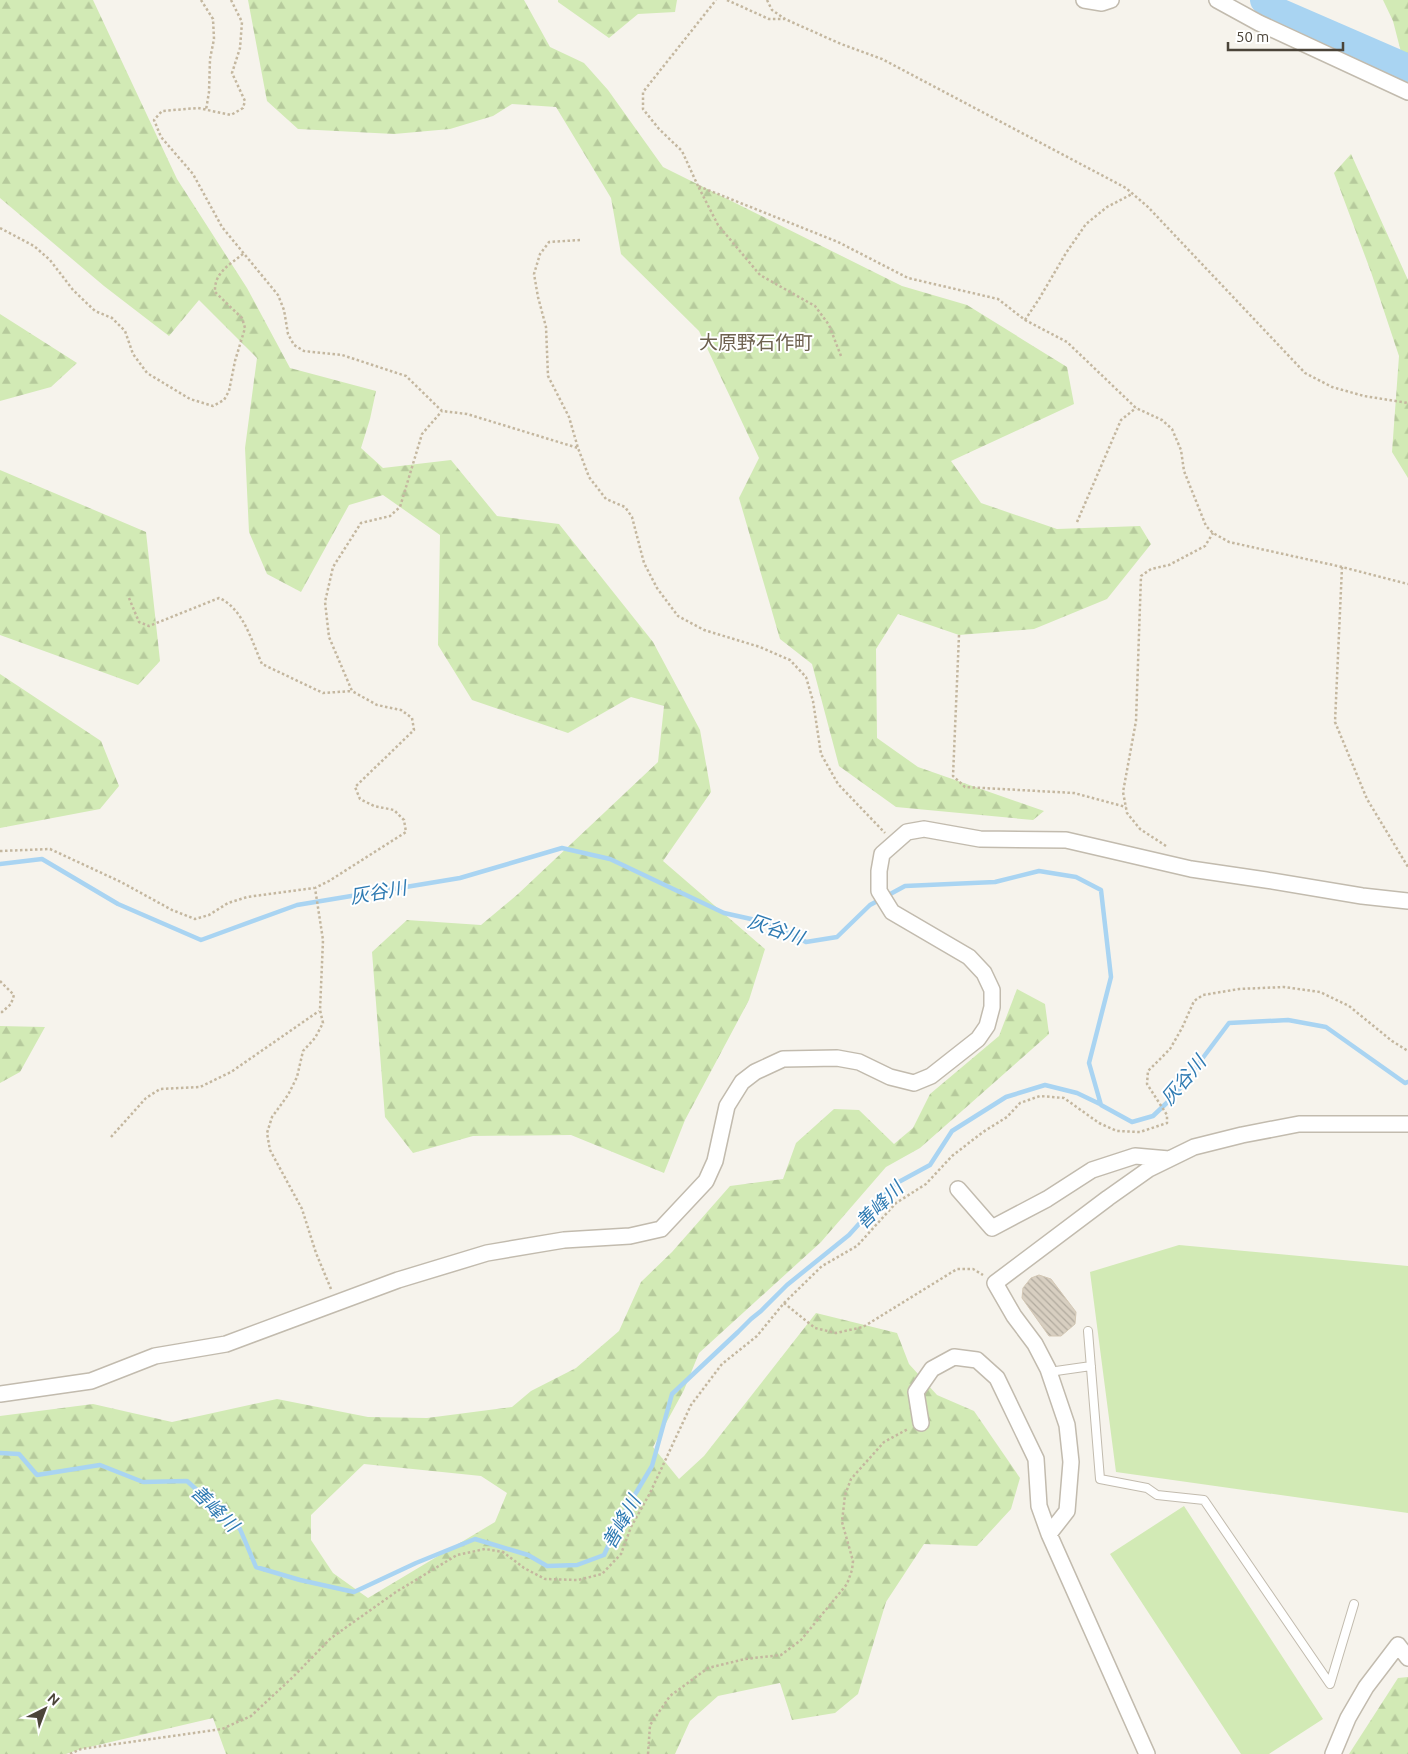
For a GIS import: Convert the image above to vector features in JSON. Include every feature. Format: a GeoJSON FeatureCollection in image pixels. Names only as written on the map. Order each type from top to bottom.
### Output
{"type":"FeatureCollection","features":[{"type":"Feature","properties":{"kind":"street"},"geometry":{"type":"LineString","coordinates":[[1084,0],[1102,3],[1111,0]]}},
{"type":"Feature","properties":{"kind":"street"},"geometry":{"type":"LineString","coordinates":[[1217,0],[1259,24],[1408,92]]}},
{"type":"Feature","properties":{"kind":"street"},"geometry":{"type":"LineString","coordinates":[[0,1394],[91,1381],[155,1356],[226,1344],[398,1280],[487,1254],[564,1240],[630,1236],[661,1229],[706,1181],[715,1161],[727,1106],[742,1082],[755,1072],[783,1058],[837,1058],[859,1062],[890,1078],[914,1083],[931,1076],[978,1039],[987,1026],[992,1007],[992,990],[984,973],[969,957],[892,912],[879,891],[879,871],[882,854],[907,832],[924,829],[980,839],[1066,840],[1191,869],[1362,896],[1408,901]]}},
{"type":"Feature","properties":{"kind":"street"},"geometry":{"type":"LineString","coordinates":[[1049,1534],[1067,1511],[1071,1462],[1067,1425],[1049,1372],[1035,1344],[1014,1316],[995,1283],[1108,1198],[1150,1169],[1194,1147],[1299,1124],[1408,1124]]}},
{"type":"Feature","properties":{"kind":"street"},"geometry":{"type":"LineString","coordinates":[[958,1189],[992,1228],[1047,1200],[1092,1170],[1135,1156],[1171,1159]]}},
{"type":"Feature","properties":{"kind":"street"},"geometry":{"type":"LineString","coordinates":[[921,1423],[916,1392],[932,1369],[954,1357],[977,1360],[997,1378],[1036,1459],[1039,1506],[1049,1534],[1147,1754]]}},
{"type":"Feature","properties":{"kind":"street"},"geometry":{"type":"LineString","coordinates":[[1333,1754],[1348,1718],[1366,1687],[1398,1646],[1408,1658]]}},
{"type":"Feature","properties":{"kind":"lane"},"geometry":{"type":"LineString","coordinates":[[1088,1331],[1100,1479],[1147,1488],[1157,1495],[1204,1500],[1330,1684],[1354,1604]]}},
{"type":"Feature","properties":{"kind":"lane"},"geometry":{"type":"LineString","coordinates":[[1049,1372],[1091,1366]]}},
{"type":"Feature","properties":{"kind":"path"},"geometry":{"type":"LineString","coordinates":[[202,0],[213,19],[214,38],[210,59],[209,92],[206,110]]}},
{"type":"Feature","properties":{"kind":"path"},"geometry":{"type":"LineString","coordinates":[[231,0],[242,22],[240,48],[232,73],[245,101],[242,108],[231,115],[198,108],[162,111],[154,120],[161,137],[193,174],[222,227],[278,295],[284,310],[288,334],[294,345],[304,351],[342,355],[406,376],[442,411],[467,414],[578,448]]}},
{"type":"Feature","properties":{"kind":"path"},"geometry":{"type":"LineString","coordinates":[[716,0],[643,92],[643,109],[659,129],[682,151],[718,225],[760,275],[815,306],[829,325],[841,356]]}},
{"type":"Feature","properties":{"kind":"path"},"geometry":{"type":"LineString","coordinates":[[727,0],[769,19],[785,19]]}},
{"type":"Feature","properties":{"kind":"path"},"geometry":{"type":"LineString","coordinates":[[767,0],[772,10],[785,19],[840,44],[882,60],[1126,188],[1148,207],[1305,373],[1332,387],[1364,396],[1408,403]]}},
{"type":"Feature","properties":{"kind":"path"},"geometry":{"type":"LineString","coordinates":[[698,186],[838,242],[908,278],[998,299],[1024,320],[1068,342],[1136,408],[1162,420],[1172,429],[1181,450],[1184,470],[1206,526],[1213,533],[1229,542],[1408,584]]}},
{"type":"Feature","properties":{"kind":"path"},"geometry":{"type":"LineString","coordinates":[[1024,320],[1086,224],[1107,207],[1132,194]]}},
{"type":"Feature","properties":{"kind":"path"},"geometry":{"type":"LineString","coordinates":[[0,228],[34,246],[50,260],[73,290],[94,311],[112,318],[125,331],[133,354],[147,373],[190,399],[213,406],[224,400],[229,391],[235,360],[245,328],[242,318],[215,292],[214,282],[219,274],[244,253]]}},
{"type":"Feature","properties":{"kind":"path"},"geometry":{"type":"LineString","coordinates":[[580,240],[549,242],[540,254],[534,274],[546,327],[548,376],[569,418],[589,477],[606,499],[624,507],[632,518],[644,563],[657,588],[678,616],[704,630],[760,647],[790,660],[806,678],[813,701],[821,754],[838,784],[895,843]]}},
{"type":"Feature","properties":{"kind":"path"},"geometry":{"type":"LineString","coordinates":[[1077,522],[1120,420],[1136,408]]}},
{"type":"Feature","properties":{"kind":"path"},"geometry":{"type":"LineString","coordinates":[[352,691],[329,637],[325,602],[333,567],[361,523],[390,516],[400,506],[422,434],[442,411]]}},
{"type":"Feature","properties":{"kind":"path"},"geometry":{"type":"LineString","coordinates":[[1171,848],[1162,845],[1140,829],[1127,813],[1123,792],[1136,721],[1141,576],[1150,569],[1169,565],[1205,546],[1213,533]]}},
{"type":"Feature","properties":{"kind":"path"},"geometry":{"type":"LineString","coordinates":[[1342,567],[1335,722],[1367,799],[1408,867]]}},
{"type":"Feature","properties":{"kind":"path"},"geometry":{"type":"LineString","coordinates":[[0,851],[50,849],[121,882],[172,910],[195,919],[209,915],[228,903],[247,897],[315,888],[406,832],[404,820],[394,810],[374,806],[360,798],[355,788],[414,730],[412,718],[401,710],[377,705],[352,691],[323,693],[262,664],[237,611],[228,602],[219,598],[149,626],[139,622],[129,598]]}},
{"type":"Feature","properties":{"kind":"path"},"geometry":{"type":"LineString","coordinates":[[959,635],[953,776],[965,787],[1074,793],[1126,807]]}},
{"type":"Feature","properties":{"kind":"path"},"geometry":{"type":"LineString","coordinates":[[315,888],[323,940],[320,1010],[323,1023],[315,1038],[303,1051],[297,1077],[272,1118],[267,1133],[270,1150],[302,1209],[316,1252],[337,1302]]}},
{"type":"Feature","properties":{"kind":"path"},"geometry":{"type":"LineString","coordinates":[[0,981],[14,995],[11,1004],[0,1012]]}},
{"type":"Feature","properties":{"kind":"path"},"geometry":{"type":"LineString","coordinates":[[70,1754],[81,1749],[222,1729],[251,1716],[294,1677],[331,1638],[396,1592],[457,1555],[485,1549],[503,1552],[524,1568],[545,1580],[578,1580],[602,1574],[621,1554],[631,1527],[650,1493],[691,1405],[722,1364],[757,1336],[784,1303],[822,1266],[857,1246],[896,1203],[926,1184],[952,1156],[983,1132],[1007,1118],[1020,1103],[1040,1096],[1064,1098],[1099,1123],[1118,1131],[1140,1132],[1167,1123],[1167,1115],[1147,1084],[1148,1071],[1170,1048],[1182,1028],[1194,1001],[1203,995],[1239,989],[1284,986],[1320,992],[1349,1006],[1392,1041],[1408,1051]]}},
{"type":"Feature","properties":{"kind":"path"},"geometry":{"type":"LineString","coordinates":[[111,1137],[146,1098],[160,1089],[200,1087],[231,1072],[320,1010]]}},
{"type":"Feature","properties":{"kind":"path"},"geometry":{"type":"LineString","coordinates":[[784,1303],[815,1328],[836,1333],[863,1326],[957,1269],[973,1269],[995,1283]]}},
{"type":"Feature","properties":{"kind":"path"},"geometry":{"type":"LineString","coordinates":[[648,1754],[650,1725],[670,1696],[708,1668],[745,1659],[781,1654],[801,1640],[847,1584],[852,1570],[853,1561],[842,1522],[844,1495],[852,1478],[884,1442],[899,1432],[921,1423]]}},
{"type":"Feature","properties":{"kind":"green space"},"geometry":{"type":"Polygon","coordinates":[[[0,0],[93,0],[177,179],[247,288],[290,368],[376,391],[361,448],[383,468],[451,460],[497,516],[559,524],[653,642],[700,730],[711,792],[663,861],[765,949],[749,1000],[685,1120],[664,1173],[571,1135],[473,1136],[413,1153],[385,1117],[372,952],[407,920],[481,925],[518,894],[658,762],[664,706],[631,697],[568,733],[472,700],[438,645],[440,535],[383,495],[349,505],[301,592],[267,574],[249,532],[245,448],[257,358],[199,300],[169,336],[104,286],[0,198],[0,0]]]}},
{"type":"Feature","properties":{"kind":"green space"},"geometry":{"type":"Polygon","coordinates":[[[248,0],[524,0],[550,47],[584,63],[608,90],[663,167],[902,286],[967,305],[1067,367],[1074,404],[951,461],[981,503],[1057,529],[1140,526],[1151,544],[1107,599],[1034,629],[959,635],[898,614],[876,649],[877,738],[918,767],[1044,811],[1033,820],[896,807],[839,766],[812,664],[780,639],[739,498],[759,458],[699,331],[621,254],[611,198],[556,107],[512,104],[493,116],[450,129],[394,134],[298,129],[267,101],[248,0]]]}},
{"type":"Feature","properties":{"kind":"green space"},"geometry":{"type":"Polygon","coordinates":[[[558,0],[677,0],[675,12],[638,14],[609,38],[558,2],[558,0]]]}},
{"type":"Feature","properties":{"kind":"green space"},"geometry":{"type":"Polygon","coordinates":[[[1383,0],[1408,0],[1408,59],[1401,52],[1393,21],[1383,0]]]}},
{"type":"Feature","properties":{"kind":"green space"},"geometry":{"type":"Polygon","coordinates":[[[1351,154],[1408,280],[1408,478],[1392,452],[1399,356],[1371,272],[1334,173],[1351,154]]]}},
{"type":"Feature","properties":{"kind":"green space"},"geometry":{"type":"Polygon","coordinates":[[[0,314],[77,363],[51,387],[0,401],[0,314]]]}},
{"type":"Feature","properties":{"kind":"green space"},"geometry":{"type":"Polygon","coordinates":[[[0,470],[146,532],[160,661],[138,685],[0,635],[0,470]]]}},
{"type":"Feature","properties":{"kind":"green space"},"geometry":{"type":"Polygon","coordinates":[[[0,674],[101,741],[119,786],[100,809],[0,828],[0,674]]]}},
{"type":"Feature","properties":{"kind":"green space"},"geometry":{"type":"Polygon","coordinates":[[[1017,989],[1045,1004],[1049,1034],[920,1148],[886,1167],[821,1242],[699,1353],[684,1390],[653,1447],[679,1479],[704,1456],[816,1313],[897,1333],[909,1364],[937,1395],[974,1411],[1020,1478],[1011,1509],[977,1546],[924,1544],[886,1602],[858,1694],[835,1713],[792,1720],[780,1683],[718,1696],[690,1721],[675,1754],[226,1754],[213,1718],[66,1754],[0,1754],[0,1416],[93,1404],[172,1422],[277,1399],[368,1417],[427,1418],[512,1407],[531,1391],[576,1368],[619,1331],[641,1282],[672,1252],[730,1186],[783,1179],[796,1143],[834,1109],[859,1110],[894,1144],[913,1128],[930,1094],[999,1036],[1017,989]],[[364,1464],[311,1515],[311,1540],[333,1573],[368,1598],[495,1522],[507,1493],[481,1476],[364,1464]]]}},
{"type":"Feature","properties":{"kind":"green space"},"geometry":{"type":"Polygon","coordinates":[[[0,1026],[45,1027],[20,1072],[0,1083],[0,1026]]]}},
{"type":"Feature","properties":{"kind":"green space"},"geometry":{"type":"Polygon","coordinates":[[[1179,1245],[1408,1266],[1408,1513],[1116,1472],[1090,1272],[1179,1245]]]}},
{"type":"Feature","properties":{"kind":"green space"},"geometry":{"type":"Polygon","coordinates":[[[1184,1506],[1323,1719],[1269,1754],[1241,1754],[1110,1554],[1184,1506]]]}},
{"type":"Feature","properties":{"kind":"green space"},"geometry":{"type":"Polygon","coordinates":[[[1408,1677],[1408,1754],[1349,1754],[1398,1678],[1408,1677]]]}},
{"type":"Feature","properties":{"kind":"building"},"geometry":{"type":"Polygon","coordinates":[[[1039,1275],[1051,1279],[1076,1312],[1075,1324],[1061,1336],[1049,1336],[1022,1298],[1023,1288],[1031,1278],[1039,1275]]]}},
{"type":"Feature","properties":{"kind":"waterway"},"geometry":{"type":"LineString","coordinates":[[1264,0],[1279,12],[1408,68]]}},
{"type":"Feature","properties":{"kind":"waterway","name":"灰谷川"},"geometry":{"type":"LineString","coordinates":[[0,864],[42,859],[118,904],[201,940],[297,905],[460,878],[562,848],[610,859],[724,913],[769,923],[806,942],[837,937],[870,905],[905,886],[995,882],[1039,871],[1076,877],[1101,890],[1111,977],[1089,1063],[1101,1105],[1132,1122],[1153,1116],[1175,1095],[1229,1023],[1288,1020],[1326,1027],[1405,1083],[1408,1082]]}},
{"type":"Feature","properties":{"kind":"waterway","name":"善峰川"},"geometry":{"type":"LineString","coordinates":[[0,1453],[19,1454],[37,1475],[100,1465],[143,1482],[187,1481],[240,1529],[256,1567],[300,1580],[354,1592],[416,1563],[475,1539],[528,1555],[547,1566],[577,1565],[604,1555],[621,1518],[652,1466],[672,1394],[787,1285],[849,1235],[895,1184],[930,1165],[952,1131],[1006,1097],[1045,1085],[1077,1093],[1100,1104]]}},
{"type":"Feature","properties":{"kind":"district","name":"大原野石作町"},"geometry":{"type":"Point","coordinates":[756,342]}}]}
